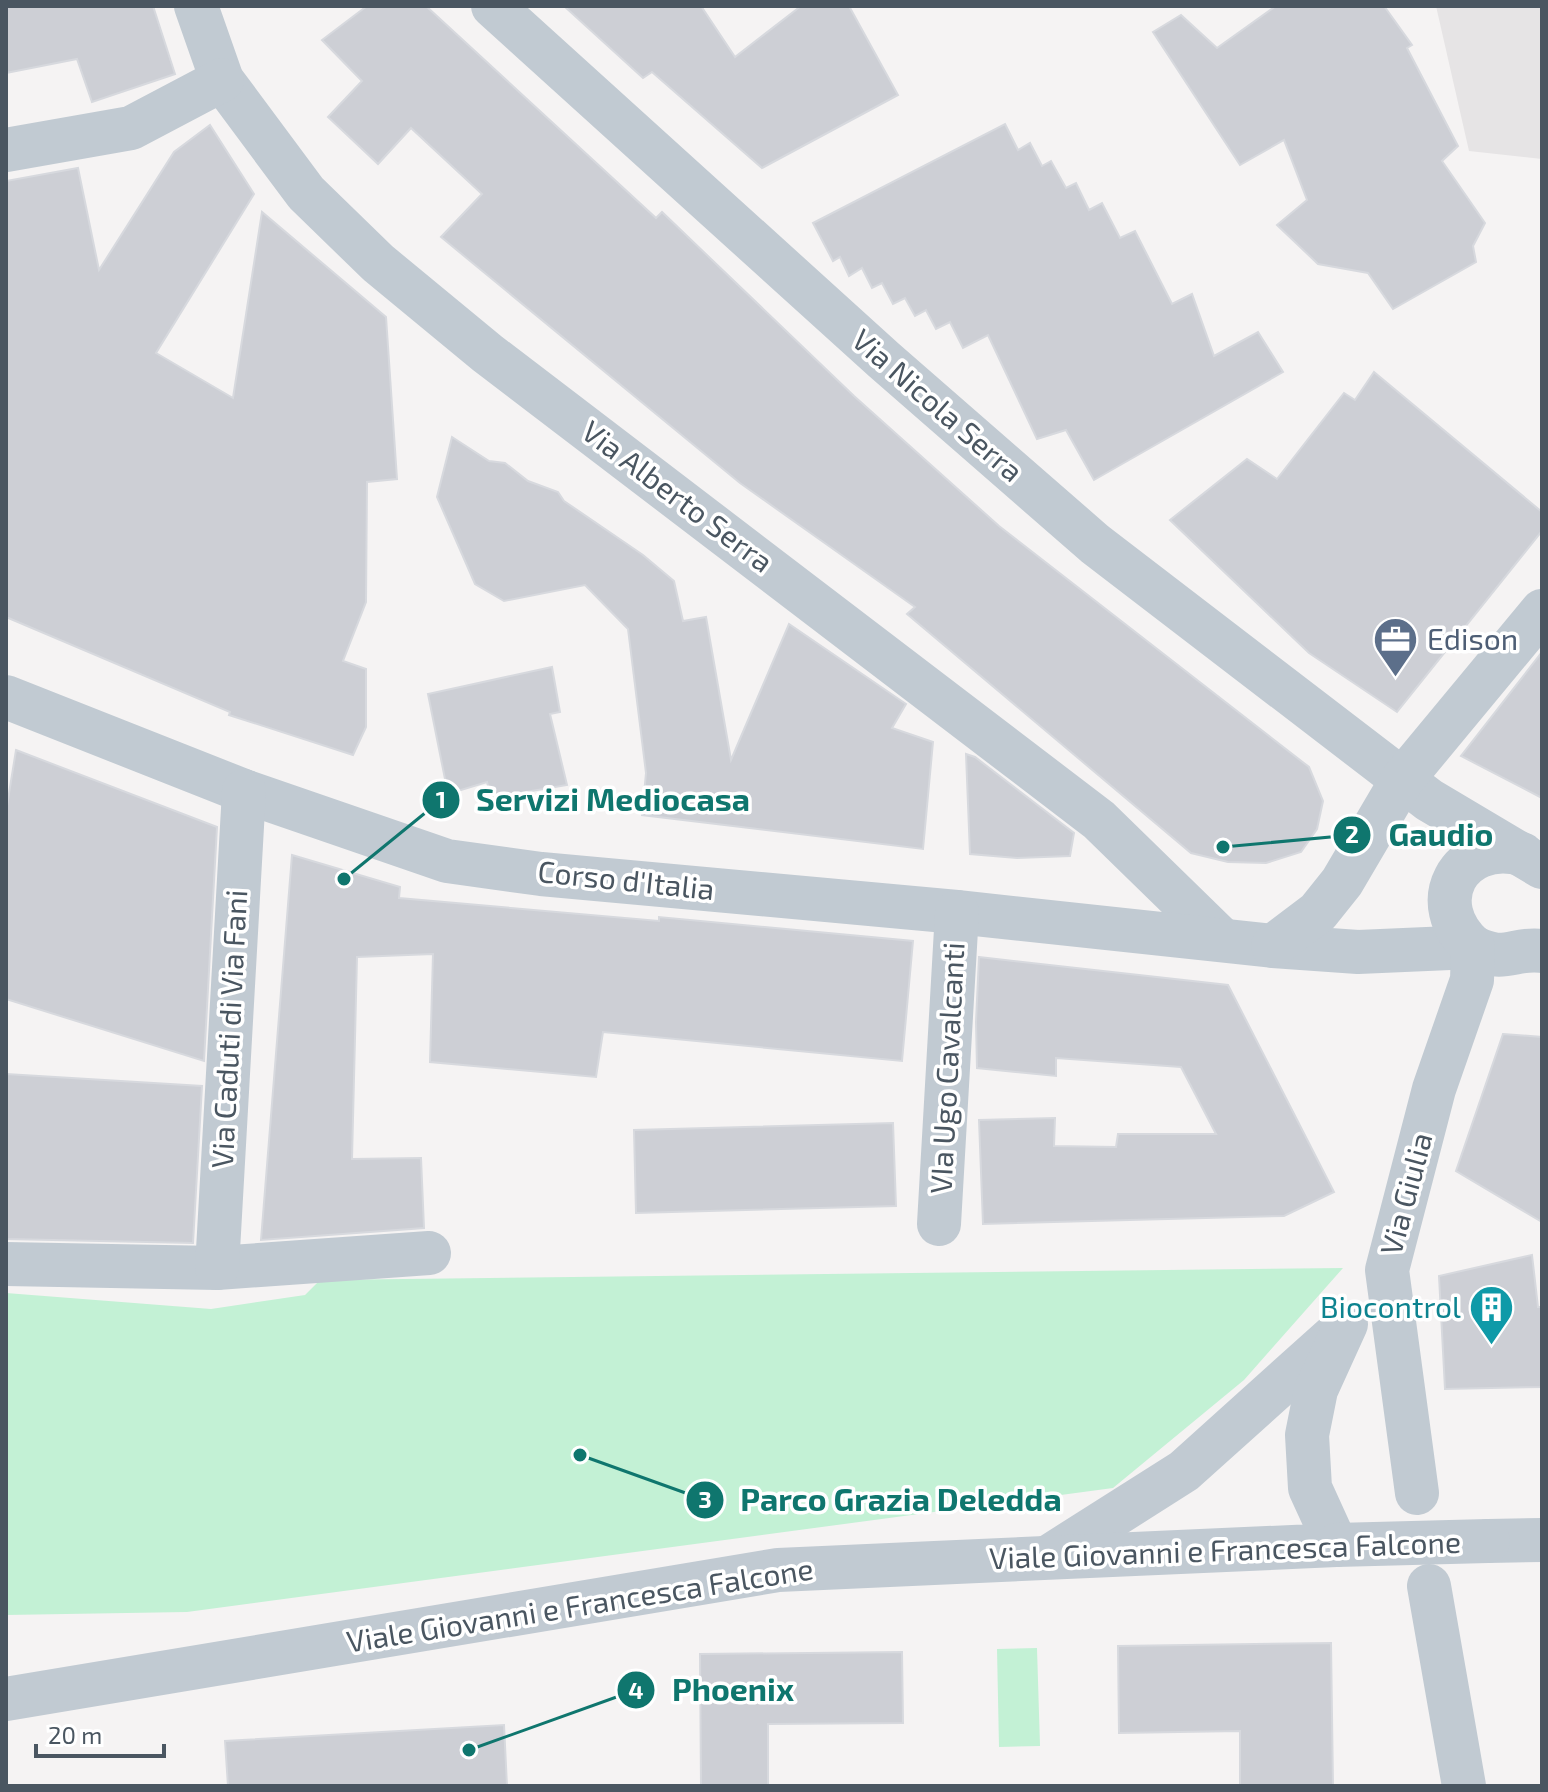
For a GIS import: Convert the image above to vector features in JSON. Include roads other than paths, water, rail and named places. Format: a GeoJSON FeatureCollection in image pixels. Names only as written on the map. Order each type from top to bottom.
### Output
{"type":"FeatureCollection","features":[{"type":"Feature","properties":{"kind":"street","name":"Via Alberto Serra"},"geometry":{"type":"LineString","coordinates":[[196,6],[222,80],[306,193],[378,263],[487,353],[1099,820],[1220,938]]}},
{"type":"Feature","properties":{"kind":"street","name":"Via Nicola Serra"},"geometry":{"type":"LineString","coordinates":[[493,6],[895,370],[1095,544],[1429,800],[1536,863]]}},
{"type":"Feature","properties":{"kind":"street"},"geometry":{"type":"LineString","coordinates":[[6,150],[131,128],[222,80]]}},
{"type":"Feature","properties":{"kind":"street"},"geometry":{"type":"LineString","coordinates":[[1273,946],[1318,912],[1342,882],[1402,780],[1542,611]]}},
{"type":"Feature","properties":{"kind":"street","name":"Corso d'Italia"},"geometry":{"type":"LineString","coordinates":[[6,697],[244,791],[447,861],[541,874],[957,912],[1273,946],[1358,952],[1473,947],[1486,954],[1501,956],[1538,946]]}},
{"type":"Feature","properties":{"kind":"street","name":"Via Caduti di Via Fani"},"geometry":{"type":"LineString","coordinates":[[217,1268],[244,791]]}},
{"type":"Feature","properties":{"kind":"street"},"geometry":{"type":"LineString","coordinates":[[1473,947],[1461,937],[1449,908],[1454,881],[1467,863],[1491,851],[1506,850],[1536,863]]}},
{"type":"Feature","properties":{"kind":"street","name":"VIa Ugo Cavalcanti"},"geometry":{"type":"LineString","coordinates":[[939,1224],[957,912]]}},
{"type":"Feature","properties":{"kind":"street","name":"Via Giulia"},"geometry":{"type":"LineString","coordinates":[[1417,1493],[1387,1270],[1434,1089],[1472,980],[1473,947]]}},
{"type":"Feature","properties":{"kind":"street"},"geometry":{"type":"LineString","coordinates":[[6,1264],[217,1268],[429,1253]]}},
{"type":"Feature","properties":{"kind":"street"},"geometry":{"type":"LineString","coordinates":[[1047,1557],[1184,1471],[1346,1324],[1387,1270]]}},
{"type":"Feature","properties":{"kind":"street"},"geometry":{"type":"LineString","coordinates":[[1336,1545],[1310,1488],[1307,1435],[1316,1390],[1346,1324]]}},
{"type":"Feature","properties":{"kind":"street","name":"Viale Giovanni e Francesca Falcone"},"geometry":{"type":"LineString","coordinates":[[6,1699],[778,1570],[1336,1545],[1542,1540]]}},
{"type":"Feature","properties":{"kind":"street"},"geometry":{"type":"LineString","coordinates":[[1429,1586],[1464,1786]]}},
{"type":"Feature","properties":{"kind":"street"},"geometry":{"type":"LineString","coordinates":[[6,1728],[71,1687]]}},
{"type":"Feature","properties":{"kind":"place","name":"Edison"},"geometry":{"type":"Point","coordinates":[1396,679]}},
{"type":"Feature","properties":{"kind":"place","name":"Gaudio"},"geometry":{"type":"Point","coordinates":[1223,847]}},
{"type":"Feature","properties":{"kind":"place","name":"Servizi Mediocasa"},"geometry":{"type":"Point","coordinates":[344,879]}},
{"type":"Feature","properties":{"kind":"place","name":"Biocontrol"},"geometry":{"type":"Point","coordinates":[1492,1347]}},
{"type":"Feature","properties":{"kind":"place","name":"Parco Grazia Deledda"},"geometry":{"type":"Point","coordinates":[580,1455]}},
{"type":"Feature","properties":{"kind":"place","name":"Phoenix"},"geometry":{"type":"Point","coordinates":[469,1750]}}]}
